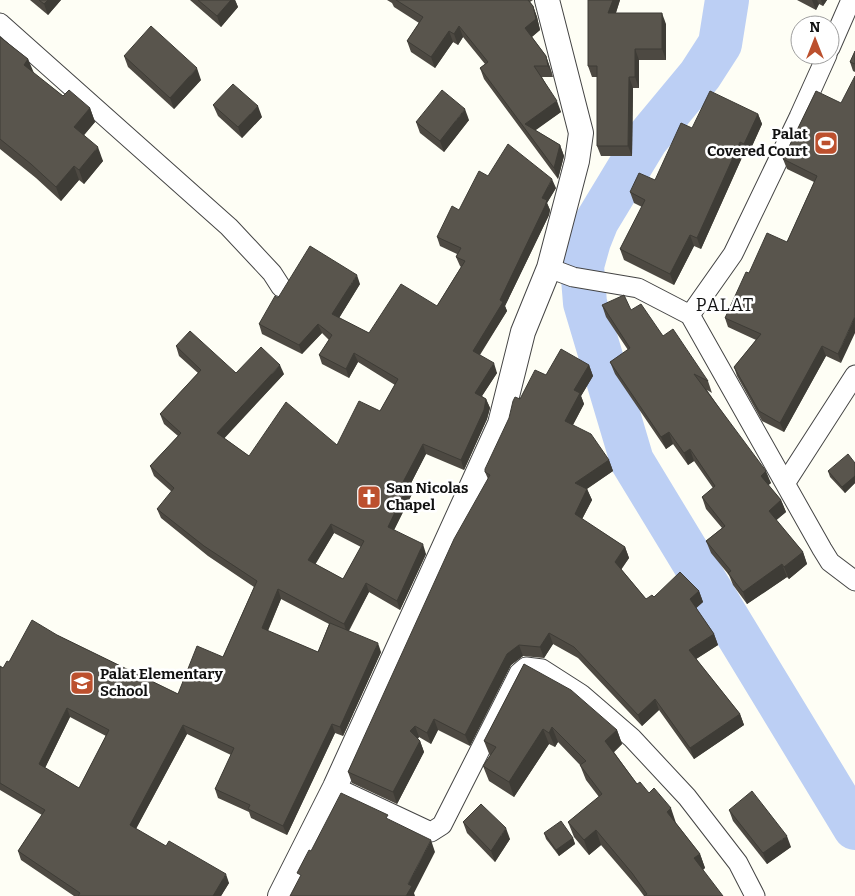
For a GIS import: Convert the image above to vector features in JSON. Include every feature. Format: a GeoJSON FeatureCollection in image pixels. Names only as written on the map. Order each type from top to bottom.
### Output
{"type":"FeatureCollection","features":[{"type":"Feature","properties":{"kind":"street"},"geometry":{"type":"LineString","coordinates":[[280,896],[335,786],[500,424],[523,332],[549,268],[577,161],[581,133],[547,0]]}},
{"type":"Feature","properties":{"kind":"street"},"geometry":{"type":"LineString","coordinates":[[840,25],[851,0]]}},
{"type":"Feature","properties":{"kind":"street"},"geometry":{"type":"LineString","coordinates":[[0,23],[228,227],[272,273],[281,287]]}},
{"type":"Feature","properties":{"kind":"street"},"geometry":{"type":"LineString","coordinates":[[690,315],[733,254],[800,118],[823,65]]}},
{"type":"Feature","properties":{"kind":"street"},"geometry":{"type":"LineString","coordinates":[[549,268],[574,277],[638,288],[690,315],[830,562],[855,581]]}},
{"type":"Feature","properties":{"kind":"street"},"geometry":{"type":"LineString","coordinates":[[786,482],[855,375]]}},
{"type":"Feature","properties":{"kind":"street"},"geometry":{"type":"LineString","coordinates":[[335,786],[431,832],[442,825],[518,674],[526,667],[542,669],[581,694],[632,738],[687,797],[738,863],[755,896]]}},
{"type":"Feature","properties":{"kind":"building"},"geometry":{"type":"Polygon","coordinates":[[[39,0],[48,0],[44,4],[39,0]]]}},
{"type":"Feature","properties":{"kind":"building"},"geometry":{"type":"Polygon","coordinates":[[[198,0],[231,0],[217,16],[198,0]]]}},
{"type":"Feature","properties":{"kind":"building"},"geometry":{"type":"Polygon","coordinates":[[[396,0],[528,0],[533,6],[536,19],[525,28],[546,56],[548,66],[534,66],[557,101],[525,124],[560,145],[554,168],[480,68],[488,62],[459,26],[454,34],[449,31],[431,57],[407,41],[423,17],[396,0]]]}},
{"type":"Feature","properties":{"kind":"building"},"geometry":{"type":"Polygon","coordinates":[[[588,0],[613,0],[608,13],[662,13],[662,49],[635,49],[635,77],[629,77],[628,146],[597,146],[597,66],[588,66],[588,0]]]}},
{"type":"Feature","properties":{"kind":"building"},"geometry":{"type":"Polygon","coordinates":[[[151,26],[197,68],[170,98],[124,56],[151,26]]]}},
{"type":"Feature","properties":{"kind":"building"},"geometry":{"type":"Polygon","coordinates":[[[0,37],[28,59],[24,65],[63,96],[69,90],[90,108],[74,127],[98,147],[79,170],[74,166],[56,187],[0,139],[0,37]]]}},
{"type":"Feature","properties":{"kind":"building"},"geometry":{"type":"Polygon","coordinates":[[[855,51],[855,64],[850,62],[855,51]]]}},
{"type":"Feature","properties":{"kind":"building"},"geometry":{"type":"Polygon","coordinates":[[[855,76],[855,316],[838,354],[822,346],[780,423],[759,411],[734,367],[761,334],[725,318],[746,272],[749,273],[767,233],[787,242],[817,176],[783,159],[816,91],[841,103],[855,76]]]}},
{"type":"Feature","properties":{"kind":"building"},"geometry":{"type":"Polygon","coordinates":[[[233,84],[258,106],[238,127],[213,105],[233,84]]]}},
{"type":"Feature","properties":{"kind":"building"},"geometry":{"type":"Polygon","coordinates":[[[442,90],[465,109],[440,141],[416,122],[442,90]]]}},
{"type":"Feature","properties":{"kind":"building"},"geometry":{"type":"Polygon","coordinates":[[[710,91],[758,114],[744,144],[740,142],[697,238],[690,235],[670,274],[620,249],[645,200],[630,192],[639,173],[655,180],[681,123],[692,128],[710,91]]]}},
{"type":"Feature","properties":{"kind":"building"},"geometry":{"type":"Polygon","coordinates":[[[508,144],[552,179],[542,198],[547,200],[545,206],[500,300],[503,302],[473,351],[494,363],[475,393],[486,399],[484,410],[461,460],[423,444],[403,482],[408,485],[388,527],[423,544],[397,601],[366,583],[344,624],[278,589],[262,628],[318,652],[330,623],[378,643],[340,727],[332,724],[283,826],[248,809],[250,805],[215,789],[234,748],[183,725],[130,825],[166,846],[169,841],[226,874],[213,896],[78,896],[80,893],[18,851],[45,810],[0,783],[0,666],[3,668],[7,661],[9,662],[32,620],[57,635],[178,694],[197,646],[223,657],[257,581],[204,546],[157,509],[174,488],[150,466],[181,433],[160,414],[201,370],[176,346],[190,331],[236,373],[261,347],[280,365],[217,433],[249,456],[286,402],[337,445],[359,401],[380,411],[398,379],[354,353],[346,369],[319,355],[332,335],[318,324],[299,345],[259,324],[275,296],[278,298],[310,246],[357,275],[332,314],[369,333],[401,284],[437,306],[465,261],[456,257],[461,248],[437,237],[452,206],[459,210],[479,171],[488,176],[508,144]],[[331,524],[308,560],[343,579],[364,541],[331,524]],[[67,708],[39,764],[79,788],[109,730],[67,708]]]}},
{"type":"Feature","properties":{"kind":"building"},"geometry":{"type":"Polygon","coordinates":[[[624,295],[631,310],[641,304],[663,336],[673,329],[708,381],[694,374],[766,471],[761,476],[781,500],[769,511],[803,552],[784,567],[782,564],[743,592],[728,573],[731,571],[706,541],[725,526],[702,497],[715,486],[690,449],[684,453],[669,432],[661,437],[610,362],[630,348],[602,305],[624,295]]]}},
{"type":"Feature","properties":{"kind":"building"},"geometry":{"type":"Polygon","coordinates":[[[561,349],[589,365],[574,390],[580,393],[565,421],[591,434],[609,460],[575,483],[587,489],[575,514],[625,547],[615,562],[646,599],[652,595],[654,597],[680,572],[699,591],[690,599],[714,634],[689,650],[740,714],[690,748],[655,699],[638,715],[574,647],[549,633],[540,647],[519,645],[507,654],[465,735],[434,719],[427,733],[415,726],[410,731],[420,741],[393,792],[348,772],[454,539],[490,475],[485,472],[485,469],[509,418],[515,397],[520,399],[535,370],[546,375],[561,349]]]}},
{"type":"Feature","properties":{"kind":"building"},"geometry":{"type":"Polygon","coordinates":[[[848,454],[855,463],[855,476],[842,487],[828,471],[848,454]]]}},
{"type":"Feature","properties":{"kind":"building"},"geometry":{"type":"Polygon","coordinates":[[[524,664],[571,690],[617,730],[605,741],[637,784],[640,782],[649,793],[654,788],[671,808],[667,812],[700,854],[694,858],[723,896],[644,896],[647,894],[632,873],[596,830],[584,840],[568,822],[602,794],[580,765],[586,761],[552,727],[549,733],[543,729],[509,782],[483,766],[496,747],[484,741],[524,664]]]}},
{"type":"Feature","properties":{"kind":"building"},"geometry":{"type":"Polygon","coordinates":[[[752,791],[787,836],[763,853],[729,810],[752,791]]]}},
{"type":"Feature","properties":{"kind":"building"},"geometry":{"type":"Polygon","coordinates":[[[341,793],[388,815],[386,818],[431,840],[408,884],[412,886],[406,896],[290,896],[301,875],[297,873],[309,850],[311,851],[341,793]]]}},
{"type":"Feature","properties":{"kind":"building"},"geometry":{"type":"Polygon","coordinates":[[[481,804],[506,828],[491,851],[463,822],[481,804]]]}},
{"type":"Feature","properties":{"kind":"building"},"geometry":{"type":"Polygon","coordinates":[[[561,821],[573,838],[556,850],[544,833],[561,821]]]}},
{"type":"Feature","properties":{"kind":"waterway"},"geometry":{"type":"LineString","coordinates":[[727,0],[720,44],[700,75],[646,140],[597,221],[582,266],[585,303],[632,461],[855,828]]}},
{"type":"Feature","properties":{"kind":"place","name":"Palat Covered Court"},"geometry":{"type":"Point","coordinates":[826,143]}},
{"type":"Feature","properties":{"kind":"place","name":"San Nicolas Chapel"},"geometry":{"type":"Point","coordinates":[369,497]}},
{"type":"Feature","properties":{"kind":"place","name":"Palat Elementary School"},"geometry":{"type":"Point","coordinates":[82,683]}},
{"type":"Feature","properties":{"kind":"district","name":"PALAT"},"geometry":{"type":"Point","coordinates":[725,305]}}]}
